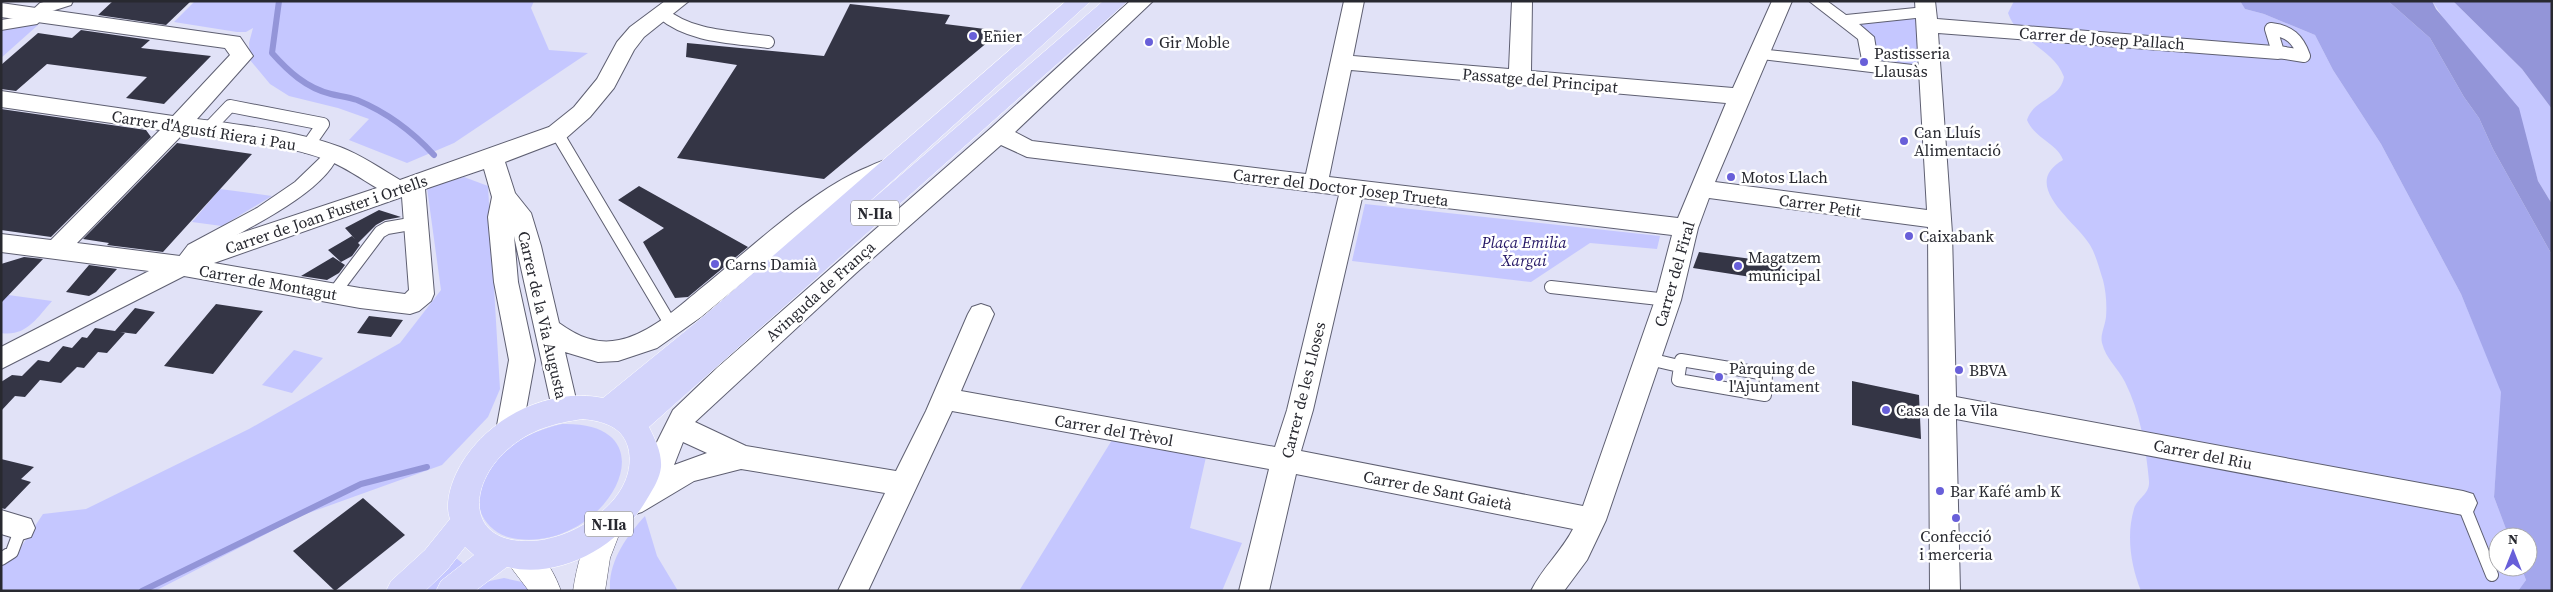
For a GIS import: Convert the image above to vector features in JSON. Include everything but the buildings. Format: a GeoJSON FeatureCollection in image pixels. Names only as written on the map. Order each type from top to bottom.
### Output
{"type":"FeatureCollection","features":[{"type":"Feature","properties":{"kind":"main road","name":"N-IIa"},"geometry":{"type":"LineString","coordinates":[[620,417],[715,324],[1080,1]]}},
{"type":"Feature","properties":{"kind":"main road","name":"Avinguda de França"},"geometry":{"type":"LineString","coordinates":[[620,417],[1117,1]]}},
{"type":"Feature","properties":{"kind":"main road"},"geometry":{"type":"LineString","coordinates":[[511,555],[479,542],[465,524],[462,501],[469,475],[485,451],[509,431],[536,416],[564,408],[583,407],[620,417],[640,436],[646,455],[647,472]]}},
{"type":"Feature","properties":{"kind":"main road","name":"N-IIa"},"geometry":{"type":"LineString","coordinates":[[452,591],[469,576],[511,555],[530,557],[563,551],[590,538],[617,517],[647,472]]}},
{"type":"Feature","properties":{"kind":"main road"},"geometry":{"type":"LineString","coordinates":[[402,591],[436,560],[465,524]]}},
{"type":"Feature","properties":{"kind":"street"},"geometry":{"type":"LineString","coordinates":[[1,25],[32,20],[46,7],[66,1]]}},
{"type":"Feature","properties":{"kind":"street","name":"Avinguda de França"},"geometry":{"type":"LineString","coordinates":[[647,472],[663,459],[670,440],[679,424],[746,357],[999,134],[1144,1]]}},
{"type":"Feature","properties":{"kind":"street"},"geometry":{"type":"LineString","coordinates":[[1316,184],[1354,1]]}},
{"type":"Feature","properties":{"kind":"street"},"geometry":{"type":"LineString","coordinates":[[1520,78],[1522,1]]}},
{"type":"Feature","properties":{"kind":"street","name":"Carrer del Firal"},"geometry":{"type":"LineString","coordinates":[[1567,591],[1577,551],[1592,520],[1649,359],[1668,300],[1686,228],[1739,96],[1782,1]]}},
{"type":"Feature","properties":{"kind":"street"},"geometry":{"type":"LineString","coordinates":[[1817,1],[1866,37],[1871,66]]}},
{"type":"Feature","properties":{"kind":"street","name":"Carrer de Joan Fuster i Ortells"},"geometry":{"type":"LineString","coordinates":[[1,359],[181,266],[235,244],[492,158],[557,133],[582,112],[606,83],[625,47],[637,32],[670,7]]}},
{"type":"Feature","properties":{"kind":"street"},"geometry":{"type":"LineString","coordinates":[[1,10],[232,42],[242,56],[178,125],[55,251]]}},
{"type":"Feature","properties":{"kind":"street"},"geometry":{"type":"LineString","coordinates":[[1842,21],[1926,13],[1939,220],[1945,591]]}},
{"type":"Feature","properties":{"kind":"street","name":"Carrer de Josep Pallach"},"geometry":{"type":"LineString","coordinates":[[1926,13],[2278,52]]}},
{"type":"Feature","properties":{"kind":"street"},"geometry":{"type":"LineString","coordinates":[[1759,54],[1930,73]]}},
{"type":"Feature","properties":{"kind":"street","name":"Passatge del Principat"},"geometry":{"type":"LineString","coordinates":[[1341,62],[1739,96]]}},
{"type":"Feature","properties":{"kind":"street","name":"Carrer d'Agustí Riera i Pau"},"geometry":{"type":"LineString","coordinates":[[1,100],[260,136],[330,152],[405,187]]}},
{"type":"Feature","properties":{"kind":"street","name":"Carrer del Doctor Josep Trueta"},"geometry":{"type":"LineString","coordinates":[[999,134],[1028,149],[1686,228]]}},
{"type":"Feature","properties":{"kind":"street"},"geometry":{"type":"LineString","coordinates":[[181,266],[194,250],[262,213],[301,187],[328,161],[330,152]]}},
{"type":"Feature","properties":{"kind":"street","name":"Carrer de la Via Augusta"},"geometry":{"type":"LineString","coordinates":[[492,158],[504,197],[519,213],[529,246],[564,408]]}},
{"type":"Feature","properties":{"kind":"street"},"geometry":{"type":"LineString","coordinates":[[548,329],[562,339],[584,350],[598,352],[618,351],[648,341],[853,182],[894,165]]}},
{"type":"Feature","properties":{"kind":"street","name":"Carrer de Montagut"},"geometry":{"type":"LineString","coordinates":[[5,247],[181,266],[334,293],[410,304],[422,294],[416,223],[405,187]]}},
{"type":"Feature","properties":{"kind":"street","name":"Carrer Petit"},"geometry":{"type":"LineString","coordinates":[[1702,188],[1739,195],[1939,220]]}},
{"type":"Feature","properties":{"kind":"street","name":"Carrer de les Lloses"},"geometry":{"type":"LineString","coordinates":[[1254,591],[1285,460],[1300,410],[1352,189]]}},
{"type":"Feature","properties":{"kind":"street","name":"Carrer de la Via Augusta"},"geometry":{"type":"LineString","coordinates":[[504,197],[500,217],[506,282],[522,360],[509,431]]}},
{"type":"Feature","properties":{"kind":"street"},"geometry":{"type":"LineString","coordinates":[[853,591],[982,314]]}},
{"type":"Feature","properties":{"kind":"street","name":"Carrer del Trèvol"},"geometry":{"type":"LineString","coordinates":[[944,399],[1285,460]]}},
{"type":"Feature","properties":{"kind":"street","name":"Carrer del Riu"},"geometry":{"type":"LineString","coordinates":[[1943,406],[2463,503]]}},
{"type":"Feature","properties":{"kind":"street"},"geometry":{"type":"LineString","coordinates":[[679,424],[684,431],[724,446],[741,456],[903,484]]}},
{"type":"Feature","properties":{"kind":"street"},"geometry":{"type":"LineString","coordinates":[[589,591],[594,558],[617,517],[666,480],[682,472],[702,465],[741,456]]}},
{"type":"Feature","properties":{"kind":"street","name":"Carrer de Sant Gaietà"},"geometry":{"type":"LineString","coordinates":[[1285,460],[1592,520]]}},
{"type":"Feature","properties":{"kind":"street","name":"Carrer del Firal"},"geometry":{"type":"LineString","coordinates":[[1546,591],[1577,551]]}},
{"type":"Feature","properties":{"kind":"street"},"geometry":{"type":"LineString","coordinates":[[511,555],[542,582],[545,591]]}},
{"type":"Feature","properties":{"kind":"lane"},"geometry":{"type":"LineString","coordinates":[[670,7],[676,25],[712,35],[768,42]]}},
{"type":"Feature","properties":{"kind":"lane"},"geometry":{"type":"LineString","coordinates":[[557,133],[671,325]]}},
{"type":"Feature","properties":{"kind":"lane"},"geometry":{"type":"LineString","coordinates":[[334,293],[380,232],[387,228],[416,223]]}},
{"type":"Feature","properties":{"kind":"lane"},"geometry":{"type":"LineString","coordinates":[[1551,287],[1668,300]]}},
{"type":"Feature","properties":{"kind":"lane"},"geometry":{"type":"LineString","coordinates":[[1649,359],[1679,366]]}},
{"type":"Feature","properties":{"kind":"lane"},"geometry":{"type":"LineString","coordinates":[[1681,360],[1766,374],[1765,395],[1678,380],[1679,366],[1681,360]]}},
{"type":"Feature","properties":{"kind":"lane"},"geometry":{"type":"LineString","coordinates":[[2463,503],[2488,565]]}},
{"type":"Feature","properties":{"kind":"lane"},"geometry":{"type":"LineString","coordinates":[[1,559],[12,552],[11,525]]}},
{"type":"Feature","properties":{"kind":"green space"},"geometry":{"type":"Polygon","coordinates":[[[195,1],[534,1],[531,8],[549,50],[588,53],[454,143],[407,163],[349,140],[369,119],[338,108],[289,96],[270,84],[250,60],[249,43],[253,28],[246,32],[237,32],[174,22],[195,1]]]}},
{"type":"Feature","properties":{"kind":"green space"},"geometry":{"type":"Polygon","coordinates":[[[2014,1],[2240,1],[2245,9],[2264,14],[2315,35],[2333,70],[2381,144],[2461,294],[2502,392],[2494,497],[2505,527],[2488,527],[2488,577],[2525,577],[2526,580],[2518,591],[2141,591],[2132,561],[2130,530],[2134,509],[2149,486],[2142,430],[2130,393],[2122,377],[2106,354],[2102,343],[2106,317],[2106,298],[2096,257],[2083,235],[2055,203],[2049,192],[2047,180],[2051,170],[2063,160],[2056,149],[2035,132],[2027,120],[2035,108],[2062,85],[2064,77],[2052,59],[2027,39],[2013,23],[2008,13],[2014,1]]]}},
{"type":"Feature","properties":{"kind":"green space"},"geometry":{"type":"Polygon","coordinates":[[[2432,1],[2453,1],[2522,69],[2552,109],[2552,204],[2538,181],[2528,146],[2432,1]]]}},
{"type":"Feature","properties":{"kind":"green space"},"geometry":{"type":"Polygon","coordinates":[[[1925,12],[1930,73],[1871,66],[1866,37],[1843,21],[1925,12]]]}},
{"type":"Feature","properties":{"kind":"green space"},"geometry":{"type":"Polygon","coordinates":[[[1,20],[38,25],[1,58],[1,20]]]}},
{"type":"Feature","properties":{"kind":"green space"},"geometry":{"type":"Polygon","coordinates":[[[464,177],[488,186],[500,389],[488,417],[442,465],[303,515],[155,591],[1,591],[1,566],[17,553],[43,514],[86,509],[249,429],[400,343],[441,290],[427,188],[464,177]]]}},
{"type":"Feature","properties":{"kind":"green space"},"geometry":{"type":"Polygon","coordinates":[[[220,189],[272,196],[222,226],[192,222],[220,189]]]}},
{"type":"Feature","properties":{"kind":"green space","name":"Plaça Emilia Xargai"},"geometry":{"type":"Polygon","coordinates":[[[1365,204],[1660,236],[1657,249],[1590,243],[1531,282],[1352,261],[1365,204]]]}},
{"type":"Feature","properties":{"kind":"green space"},"geometry":{"type":"Polygon","coordinates":[[[1,294],[52,301],[36,320],[24,329],[17,332],[1,333],[1,294]]]}},
{"type":"Feature","properties":{"kind":"green space"},"geometry":{"type":"Polygon","coordinates":[[[294,350],[323,358],[292,393],[262,385],[294,350]]]}},
{"type":"Feature","properties":{"kind":"green space"},"geometry":{"type":"Polygon","coordinates":[[[562,424],[597,429],[616,442],[622,462],[616,484],[602,507],[579,525],[550,537],[518,539],[507,537],[497,532],[488,525],[479,505],[481,489],[493,464],[502,454],[523,438],[562,424]]]}},
{"type":"Feature","properties":{"kind":"green space"},"geometry":{"type":"Polygon","coordinates":[[[1112,440],[1206,457],[1190,528],[1242,543],[1222,591],[1019,591],[1112,440]]]}},
{"type":"Feature","properties":{"kind":"green space"},"geometry":{"type":"Polygon","coordinates":[[[645,516],[657,556],[678,591],[610,591],[610,580],[615,559],[625,541],[645,516]]]}},
{"type":"Feature","properties":{"kind":"green space"},"geometry":{"type":"Polygon","coordinates":[[[452,555],[465,565],[435,591],[416,591],[452,555]]]}},
{"type":"Feature","properties":{"kind":"green space"},"geometry":{"type":"Polygon","coordinates":[[[504,578],[522,582],[531,591],[467,591],[480,583],[504,578]]]}},
{"type":"Feature","properties":{"kind":"shaded area"},"geometry":{"type":"Polygon","coordinates":[[[2240,1],[2388,1],[2430,38],[2464,97],[2479,118],[2493,149],[2552,255],[2552,591],[2518,591],[2526,580],[2525,577],[2538,577],[2538,527],[2505,527],[2494,497],[2501,392],[2461,294],[2381,144],[2333,70],[2315,35],[2264,14],[2245,9],[2240,1]]]}},
{"type":"Feature","properties":{"kind":"shaded area"},"geometry":{"type":"Polygon","coordinates":[[[2388,1],[2432,1],[2436,9],[2519,108],[2538,181],[2552,204],[2552,255],[2493,149],[2479,118],[2464,97],[2430,38],[2388,1]]]}},
{"type":"Feature","properties":{"kind":"shaded area"},"geometry":{"type":"Polygon","coordinates":[[[2453,1],[2549,1],[2552,4],[2552,109],[2522,69],[2453,1]]]}},
{"type":"Feature","properties":{"kind":"waterway"},"geometry":{"type":"LineString","coordinates":[[279,1],[272,53],[284,66],[313,88],[357,100],[378,110],[408,130],[434,155]]}},
{"type":"Feature","properties":{"kind":"waterway"},"geometry":{"type":"LineString","coordinates":[[142,591],[361,484],[427,467]]}},
{"type":"Feature","properties":{"kind":"place","name":"Enier"},"geometry":{"type":"Point","coordinates":[973,36]}},
{"type":"Feature","properties":{"kind":"place","name":"Gir Moble"},"geometry":{"type":"Point","coordinates":[1149,42]}},
{"type":"Feature","properties":{"kind":"place","name":"Pastisseria Llausàs"},"geometry":{"type":"Point","coordinates":[1864,62]}},
{"type":"Feature","properties":{"kind":"place","name":"Can Lluís Alimentació"},"geometry":{"type":"Point","coordinates":[1904,141]}},
{"type":"Feature","properties":{"kind":"place","name":"Motos Llach"},"geometry":{"type":"Point","coordinates":[1731,177]}},
{"type":"Feature","properties":{"kind":"place","name":"Caixabank"},"geometry":{"type":"Point","coordinates":[1909,236]}},
{"type":"Feature","properties":{"kind":"place","name":"Carns Damià"},"geometry":{"type":"Point","coordinates":[715,264]}},
{"type":"Feature","properties":{"kind":"place","name":"Magatzem municipal"},"geometry":{"type":"Point","coordinates":[1738,266]}},
{"type":"Feature","properties":{"kind":"place","name":"BBVA"},"geometry":{"type":"Point","coordinates":[1959,370]}},
{"type":"Feature","properties":{"kind":"place","name":"Pàrquing de l'Ajuntament"},"geometry":{"type":"Point","coordinates":[1719,377]}},
{"type":"Feature","properties":{"kind":"place","name":"Casa de la Vila"},"geometry":{"type":"Point","coordinates":[1886,410]}},
{"type":"Feature","properties":{"kind":"place","name":"Bar Kafé amb K"},"geometry":{"type":"Point","coordinates":[1940,491]}},
{"type":"Feature","properties":{"kind":"place","name":"Confecció i merceria"},"geometry":{"type":"Point","coordinates":[1956,518]}}]}
